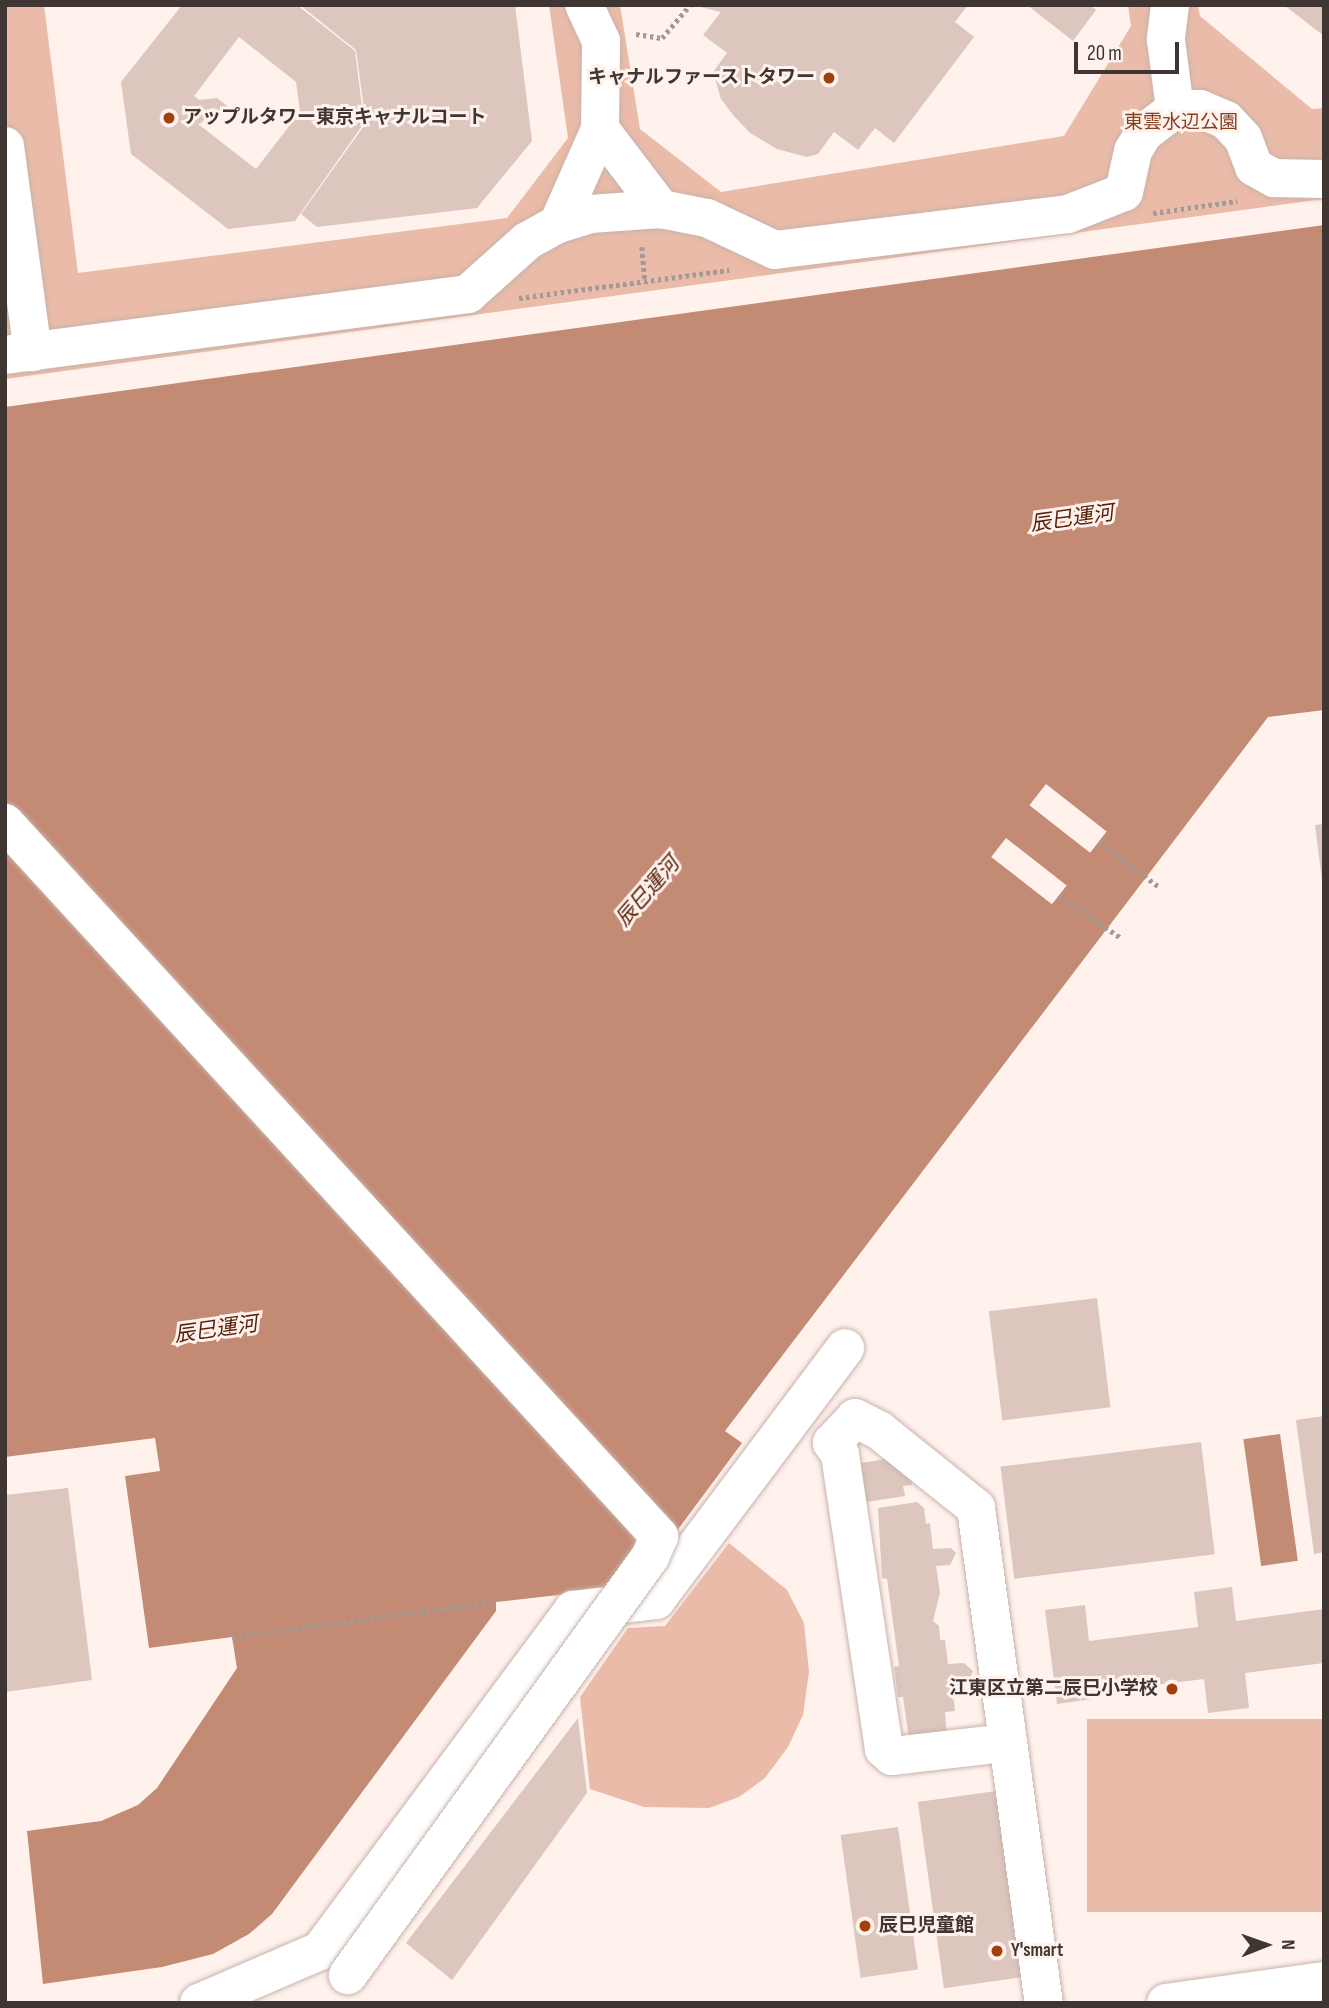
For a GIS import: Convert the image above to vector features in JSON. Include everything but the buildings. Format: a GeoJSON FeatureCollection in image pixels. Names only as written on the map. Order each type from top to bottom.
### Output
{"type":"FeatureCollection","features":[{"type":"Feature","properties":{"kind":"street"},"geometry":{"type":"LineString","coordinates":[[558,224],[600,129],[601,41],[584,5]]}},
{"type":"Feature","properties":{"kind":"street"},"geometry":{"type":"LineString","coordinates":[[1170,5],[1166,40],[1175,109]]}},
{"type":"Feature","properties":{"kind":"street"},"geometry":{"type":"LineString","coordinates":[[5,146],[19,354],[468,294],[527,241],[558,224],[590,214],[661,209],[707,218],[775,250],[1068,214],[1125,192],[1133,151],[1144,133],[1175,109],[1200,109],[1226,120],[1243,138],[1254,167],[1274,178],[1324,179]]}},
{"type":"Feature","properties":{"kind":"street"},"geometry":{"type":"LineString","coordinates":[[600,129],[661,209]]}},
{"type":"Feature","properties":{"kind":"street"},"geometry":{"type":"LineString","coordinates":[[5,823],[659,1536],[650,1557],[348,1975]]}},
{"type":"Feature","properties":{"kind":"street"},"geometry":{"type":"LineString","coordinates":[[199,2003],[320,1951],[573,1610],[656,1600],[845,1348]]}},
{"type":"Feature","properties":{"kind":"street"},"geometry":{"type":"LineString","coordinates":[[1005,1743],[892,1756],[884,1749],[840,1454],[832,1443],[855,1418],[880,1431],[976,1508],[1005,1743],[1044,2003]]}},
{"type":"Feature","properties":{"kind":"street"},"geometry":{"type":"LineString","coordinates":[[1166,2003],[1324,1981]]}},
{"type":"Feature","properties":{"kind":"path"},"geometry":{"type":"LineString","coordinates":[[601,41],[638,34],[662,38],[690,5]]}},
{"type":"Feature","properties":{"kind":"path"},"geometry":{"type":"LineString","coordinates":[[1148,214],[1237,201]]}},
{"type":"Feature","properties":{"kind":"path"},"geometry":{"type":"LineString","coordinates":[[468,294],[486,302],[765,265],[775,250]]}},
{"type":"Feature","properties":{"kind":"path"},"geometry":{"type":"LineString","coordinates":[[1099,842],[1158,886]]}},
{"type":"Feature","properties":{"kind":"path"},"geometry":{"type":"LineString","coordinates":[[1059,895],[1121,938]]}},
{"type":"Feature","properties":{"kind":"path"},"geometry":{"type":"LineString","coordinates":[[232,1637],[496,1602]]}},
{"type":"Feature","properties":{"kind":"green space","name":"東雲水辺公園"},"geometry":{"type":"Polygon","coordinates":[[[5,5],[44,5],[78,273],[507,218],[568,138],[549,5],[620,5],[640,129],[721,192],[1064,136],[1131,26],[1128,5],[1198,5],[1200,16],[1312,109],[1324,108],[1324,199],[5,379],[5,5]]]}},
{"type":"Feature","properties":{"kind":"green space"},"geometry":{"type":"Polygon","coordinates":[[[729,1543],[787,1590],[804,1623],[809,1672],[803,1715],[788,1747],[765,1778],[739,1797],[709,1808],[644,1807],[590,1789],[580,1697],[628,1628],[665,1626],[729,1543]]]}},
{"type":"Feature","properties":{"kind":"green space"},"geometry":{"type":"Polygon","coordinates":[[[1087,1719],[1324,1719],[1324,1912],[1087,1912],[1087,1719]]]}},
{"type":"Feature","properties":{"kind":"water","name":"辰巳運河"},"geometry":{"type":"Polygon","coordinates":[[[1324,225],[1324,710],[1268,717],[725,1431],[742,1443],[636,1586],[496,1602],[496,1611],[272,1914],[249,1934],[213,1954],[162,1967],[43,1984],[27,1831],[101,1821],[138,1805],[157,1788],[237,1668],[232,1637],[149,1648],[125,1476],[160,1471],[155,1438],[5,1457],[5,407],[1324,225]]]}},
{"type":"Feature","properties":{"kind":"water"},"geometry":{"type":"Polygon","coordinates":[[[1280,1434],[1298,1561],[1261,1566],[1243,1439],[1280,1434]]]}},
{"type":"Feature","properties":{"kind":"pier"},"geometry":{"type":"Polygon","coordinates":[[[1046,784],[1107,831],[1090,853],[1029,805],[1046,784]]]}},
{"type":"Feature","properties":{"kind":"pier"},"geometry":{"type":"Polygon","coordinates":[[[1006,838],[1067,885],[1052,904],[991,857],[1006,838]]]}},
{"type":"Feature","properties":{"kind":"place","name":"キャナルファーストタワー"},"geometry":{"type":"Point","coordinates":[829,78]}},
{"type":"Feature","properties":{"kind":"place","name":"アップルタワー東京キャナルコート"},"geometry":{"type":"Point","coordinates":[169,118]}},
{"type":"Feature","properties":{"kind":"place","name":"江東区立第二辰巳小学校"},"geometry":{"type":"Point","coordinates":[1172,1689]}},
{"type":"Feature","properties":{"kind":"place","name":"辰巳児童館"},"geometry":{"type":"Point","coordinates":[865,1926]}},
{"type":"Feature","properties":{"kind":"place","name":"Y'smart"},"geometry":{"type":"Point","coordinates":[997,1951]}}]}
